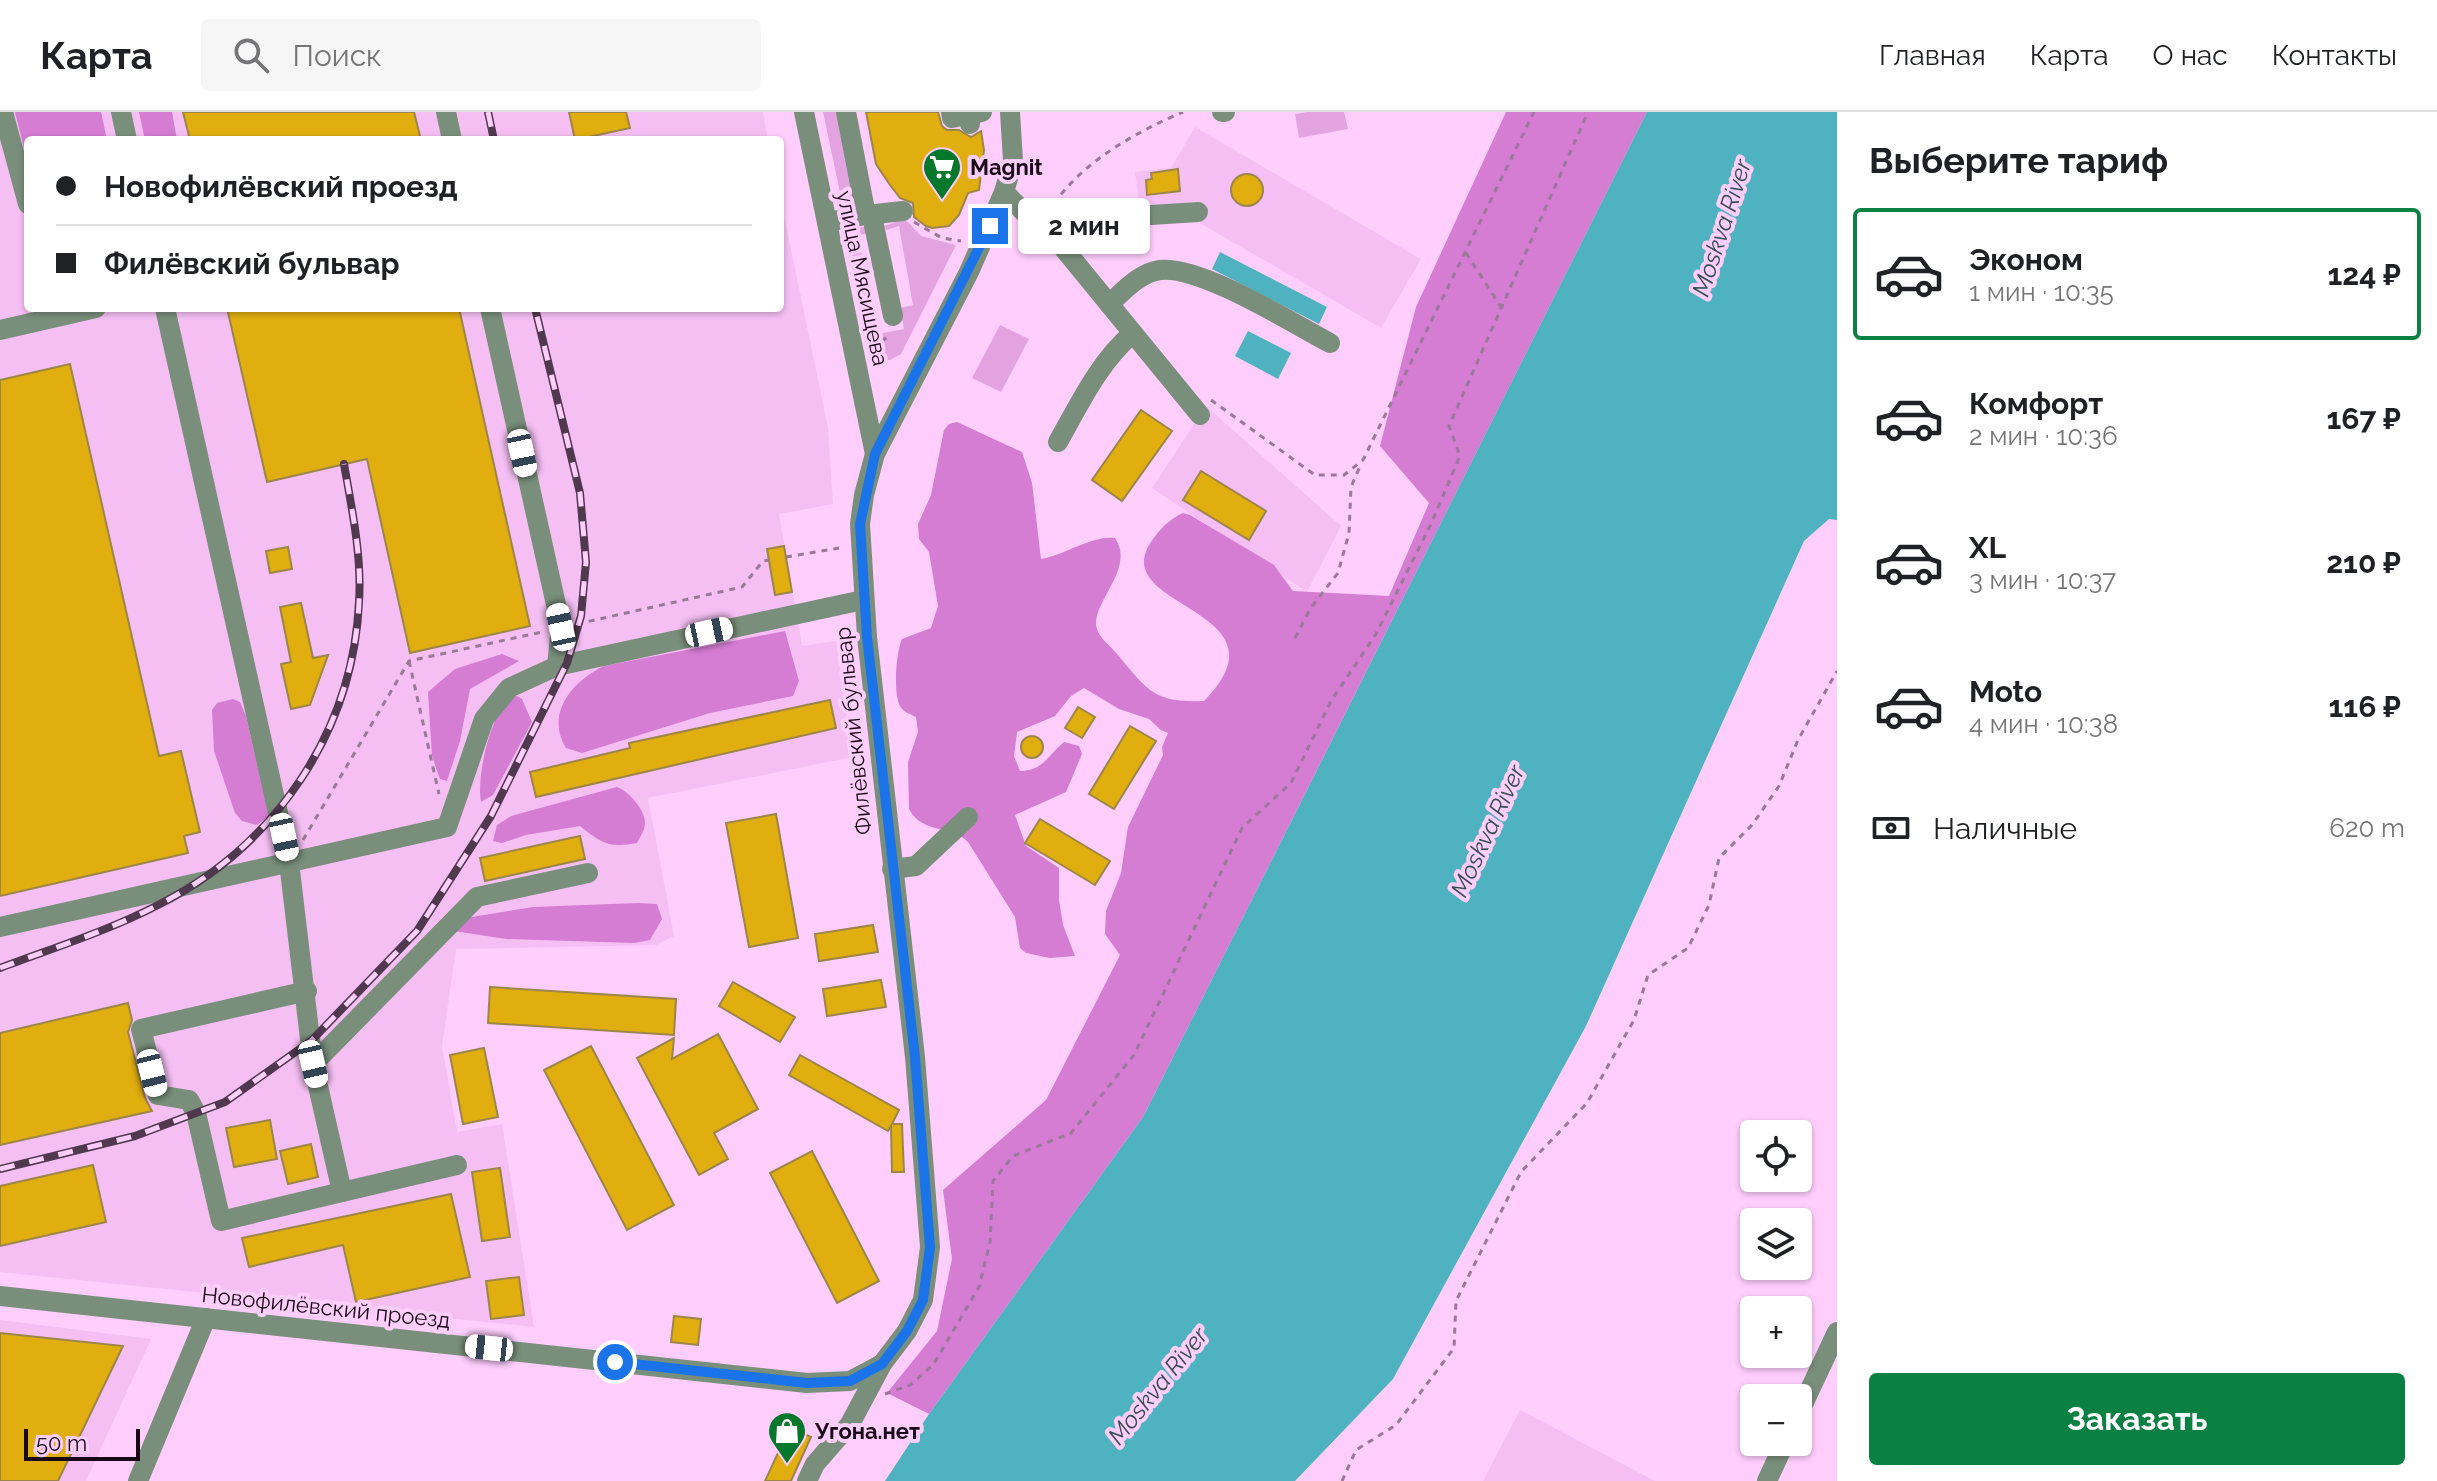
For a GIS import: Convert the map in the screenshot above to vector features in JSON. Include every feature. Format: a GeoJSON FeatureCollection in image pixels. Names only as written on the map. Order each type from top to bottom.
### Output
{"type":"FeatureCollection","features":[{"type":"Feature","properties":{"kind":"street"},"geometry":{"type":"LineString","coordinates":[[3,112],[24,189]]}},
{"type":"Feature","properties":{"kind":"street"},"geometry":{"type":"LineString","coordinates":[[121,112],[126,136]]}},
{"type":"Feature","properties":{"kind":"street"},"geometry":{"type":"LineString","coordinates":[[446,112],[451,136]]}},
{"type":"Feature","properties":{"kind":"street","name":"улица Мясищева"},"geometry":{"type":"LineString","coordinates":[[804,112],[875,454]]}},
{"type":"Feature","properties":{"kind":"street"},"geometry":{"type":"LineString","coordinates":[[846,112],[893,316]]}},
{"type":"Feature","properties":{"kind":"street"},"geometry":{"type":"LineString","coordinates":[[951,112],[952,118],[973,116]]}},
{"type":"Feature","properties":{"kind":"street","name":"Филёвский бульвар"},"geometry":{"type":"LineString","coordinates":[[807,1481],[815,1464],[850,1424],[882,1364],[907,1331],[923,1300],[930,1247],[915,1057],[863,600],[860,524],[875,454],[969,272],[1004,192],[1013,161],[1010,112]]}},
{"type":"Feature","properties":{"kind":"street"},"geometry":{"type":"LineString","coordinates":[[1004,192],[1024,212],[1042,222],[1200,415]]}},
{"type":"Feature","properties":{"kind":"street"},"geometry":{"type":"LineString","coordinates":[[827,222],[903,211]]}},
{"type":"Feature","properties":{"kind":"street"},"geometry":{"type":"LineString","coordinates":[[1042,222],[1198,212]]}},
{"type":"Feature","properties":{"kind":"street"},"geometry":{"type":"LineString","coordinates":[[1109,304],[1141,276],[1159,270],[1197,274],[1330,343]]}},
{"type":"Feature","properties":{"kind":"street"},"geometry":{"type":"LineString","coordinates":[[0,330],[57,312]]}},
{"type":"Feature","properties":{"kind":"street"},"geometry":{"type":"LineString","coordinates":[[166,312],[289,862],[307,991],[313,1064],[342,1192]]}},
{"type":"Feature","properties":{"kind":"street"},"geometry":{"type":"LineString","coordinates":[[491,312],[561,627],[557,666]]}},
{"type":"Feature","properties":{"kind":"street"},"geometry":{"type":"LineString","coordinates":[[1058,442],[1090,386],[1119,345],[1132,334]]}},
{"type":"Feature","properties":{"kind":"street"},"geometry":{"type":"LineString","coordinates":[[0,927],[447,827],[484,719],[509,688],[557,666],[863,600]]}},
{"type":"Feature","properties":{"kind":"street"},"geometry":{"type":"LineString","coordinates":[[892,869],[916,866],[968,817]]}},
{"type":"Feature","properties":{"kind":"street"},"geometry":{"type":"LineString","coordinates":[[313,1064],[477,897],[588,873]]}},
{"type":"Feature","properties":{"kind":"street"},"geometry":{"type":"LineString","coordinates":[[307,991],[141,1029],[158,1095],[189,1100],[196,1113],[221,1221],[457,1165]]}},
{"type":"Feature","properties":{"kind":"street","name":"Новофилёвский проезд"},"geometry":{"type":"LineString","coordinates":[[0,1296],[807,1383],[850,1381],[882,1364]]}},
{"type":"Feature","properties":{"kind":"street"},"geometry":{"type":"LineString","coordinates":[[138,1481],[206,1318]]}},
{"type":"Feature","properties":{"kind":"street"},"geometry":{"type":"LineString","coordinates":[[1812,1385],[1837,1332]]}},
{"type":"Feature","properties":{"kind":"street"},"geometry":{"type":"LineString","coordinates":[[1767,1481],[1779,1456]]}},
{"type":"Feature","properties":{"kind":"path"},"geometry":{"type":"LineString","coordinates":[[1042,222],[1063,190],[1112,150],[1183,112]]}},
{"type":"Feature","properties":{"kind":"path"},"geometry":{"type":"LineString","coordinates":[[1295,638],[1310,609],[1338,573],[1349,533],[1351,487],[1534,112]]}},
{"type":"Feature","properties":{"kind":"path"},"geometry":{"type":"LineString","coordinates":[[874,1398],[910,1385],[933,1365],[979,1287],[990,1242],[993,1181],[1013,1156],[1071,1133],[1134,1055],[1242,828],[1291,783],[1331,701],[1376,634],[1431,524],[1460,456],[1449,426],[1588,112]]}},
{"type":"Feature","properties":{"kind":"path"},"geometry":{"type":"LineString","coordinates":[[903,211],[916,225],[942,238],[961,241]]}},
{"type":"Feature","properties":{"kind":"path"},"geometry":{"type":"LineString","coordinates":[[1466,253],[1501,308]]}},
{"type":"Feature","properties":{"kind":"path"},"geometry":{"type":"LineString","coordinates":[[867,355],[888,339],[893,316]]}},
{"type":"Feature","properties":{"kind":"path"},"geometry":{"type":"LineString","coordinates":[[1184,397],[1209,398],[1315,475],[1344,475],[1363,460]]}},
{"type":"Feature","properties":{"kind":"path"},"geometry":{"type":"LineString","coordinates":[[786,557],[839,548]]}},
{"type":"Feature","properties":{"kind":"path"},"geometry":{"type":"LineString","coordinates":[[742,587],[763,561],[769,560]]}},
{"type":"Feature","properties":{"kind":"path"},"geometry":{"type":"LineString","coordinates":[[289,862],[409,661],[440,797]]}},
{"type":"Feature","properties":{"kind":"path"},"geometry":{"type":"LineString","coordinates":[[1342,1481],[1356,1450],[1396,1425],[1454,1348],[1456,1301],[1521,1172],[1587,1103],[1634,1020],[1648,975],[1688,948],[1709,905],[1719,858],[1752,825],[1779,786],[1798,740],[1837,671]]}},
{"type":"Feature","properties":{"kind":"shaded area"},"geometry":{"type":"Polygon","coordinates":[[[0,112],[763,112],[767,136],[24,136],[24,312],[784,312],[784,215],[828,428],[833,504],[779,514],[802,646],[836,641],[853,757],[648,798],[674,936],[656,945],[456,949],[442,1046],[457,1132],[502,1124],[534,1327],[0,1272],[0,112]]]}},
{"type":"Feature","properties":{"kind":"shaded area"},"geometry":{"type":"Polygon","coordinates":[[[15,112],[101,112],[106,136],[24,136],[24,148],[15,112]]]}},
{"type":"Feature","properties":{"kind":"shaded area"},"geometry":{"type":"Polygon","coordinates":[[[139,112],[172,112],[176,136],[144,136],[139,112]]]}},
{"type":"Feature","properties":{"kind":"shaded area"},"geometry":{"type":"Polygon","coordinates":[[[823,112],[841,112],[860,205],[844,211],[823,112]]]}},
{"type":"Feature","properties":{"kind":"shaded area"},"geometry":{"type":"Polygon","coordinates":[[[1344,112],[1348,129],[1299,138],[1295,114],[1344,112]]]}},
{"type":"Feature","properties":{"kind":"shaded area"},"geometry":{"type":"Polygon","coordinates":[[[1506,112],[1647,112],[1143,1117],[929,1414],[887,1393],[937,1331],[952,1259],[943,1190],[1046,1100],[1120,955],[1105,934],[1106,911],[1121,873],[1128,827],[1163,755],[1162,747],[1168,733],[1149,719],[1119,709],[1084,688],[1071,696],[1055,716],[1017,732],[1014,756],[1020,771],[1040,765],[1064,742],[1079,746],[1082,754],[1066,792],[1015,815],[1026,846],[1059,868],[1063,925],[1075,956],[1050,958],[1026,953],[1020,948],[1015,917],[968,842],[961,836],[922,823],[909,809],[908,762],[918,732],[916,717],[903,710],[898,700],[897,662],[902,639],[931,628],[938,606],[929,552],[919,539],[918,524],[931,495],[944,430],[949,424],[957,422],[1022,452],[1032,483],[1041,559],[1097,539],[1115,538],[1120,549],[1118,572],[1097,615],[1099,633],[1152,691],[1173,699],[1204,701],[1226,670],[1228,646],[1215,627],[1153,582],[1144,564],[1151,542],[1165,525],[1183,513],[1274,565],[1293,591],[1389,596],[1429,503],[1380,446],[1416,307],[1506,112]]]}},
{"type":"Feature","properties":{"kind":"shaded area"},"geometry":{"type":"Polygon","coordinates":[[[1195,127],[1421,259],[1381,328],[1200,223],[1197,201],[1140,208],[1135,172],[1171,168],[1195,127]]]}},
{"type":"Feature","properties":{"kind":"shaded area"},"geometry":{"type":"Polygon","coordinates":[[[905,219],[921,236],[956,245],[901,354],[890,360],[877,361],[847,230],[869,226],[871,233],[858,235],[878,334],[904,329],[900,308],[913,305],[899,226],[886,230],[884,226],[905,219]]]}},
{"type":"Feature","properties":{"kind":"shaded area"},"geometry":{"type":"Polygon","coordinates":[[[1000,325],[1029,339],[1001,392],[972,378],[1000,325]]]}},
{"type":"Feature","properties":{"kind":"shaded area"},"geometry":{"type":"Polygon","coordinates":[[[1206,406],[1341,526],[1307,592],[1152,488],[1206,406]]]}},
{"type":"Feature","properties":{"kind":"shaded area"},"geometry":{"type":"Polygon","coordinates":[[[785,631],[799,681],[793,696],[710,713],[582,753],[566,748],[560,735],[560,711],[572,690],[592,672],[604,666],[785,631]]]}},
{"type":"Feature","properties":{"kind":"shaded area"},"geometry":{"type":"Polygon","coordinates":[[[502,654],[519,661],[470,689],[460,741],[447,781],[440,779],[432,756],[428,692],[455,669],[502,654]]]}},
{"type":"Feature","properties":{"kind":"shaded area"},"geometry":{"type":"Polygon","coordinates":[[[515,695],[522,699],[532,722],[493,795],[481,802],[483,760],[492,727],[506,702],[515,695]]]}},
{"type":"Feature","properties":{"kind":"shaded area"},"geometry":{"type":"Polygon","coordinates":[[[233,699],[240,702],[246,716],[269,816],[257,825],[242,821],[235,813],[214,751],[212,710],[217,703],[233,699]]]}},
{"type":"Feature","properties":{"kind":"shaded area"},"geometry":{"type":"Polygon","coordinates":[[[617,787],[631,797],[643,813],[645,826],[637,843],[607,843],[580,826],[526,835],[502,843],[493,841],[497,825],[511,816],[617,787]]]}},
{"type":"Feature","properties":{"kind":"shaded area"},"geometry":{"type":"Polygon","coordinates":[[[657,904],[662,919],[650,940],[634,943],[506,939],[454,931],[466,918],[533,907],[657,904]]]}},
{"type":"Feature","properties":{"kind":"shaded area"},"geometry":{"type":"Polygon","coordinates":[[[0,1320],[151,1339],[86,1481],[0,1481],[0,1320]]]}},
{"type":"Feature","properties":{"kind":"shaded area"},"geometry":{"type":"Polygon","coordinates":[[[1520,1410],[1655,1481],[1483,1481],[1520,1410]]]}},
{"type":"Feature","properties":{"kind":"water","name":"Moskva River"},"geometry":{"type":"Polygon","coordinates":[[[1647,112],[1837,112],[1837,520],[1829,519],[1804,541],[1586,1026],[1393,1379],[1295,1481],[885,1481],[929,1414],[1143,1117],[1647,112]]]}},
{"type":"Feature","properties":{"kind":"water"},"geometry":{"type":"Polygon","coordinates":[[[1220,252],[1327,307],[1319,324],[1212,269],[1220,252]]]}},
{"type":"Feature","properties":{"kind":"water"},"geometry":{"type":"Polygon","coordinates":[[[1248,331],[1291,353],[1278,379],[1235,356],[1248,331]]]}},
{"type":"Feature","properties":{"kind":"building"},"geometry":{"type":"Polygon","coordinates":[[[183,112],[414,112],[420,136],[189,136],[183,112]]]}},
{"type":"Feature","properties":{"kind":"building"},"geometry":{"type":"Polygon","coordinates":[[[569,112],[626,112],[630,128],[593,136],[574,136],[569,112]]]}},
{"type":"Feature","properties":{"kind":"building"},"geometry":{"type":"Polygon","coordinates":[[[866,112],[938,112],[942,126],[947,130],[959,130],[971,137],[981,131],[984,150],[979,190],[968,193],[959,215],[949,226],[926,226],[914,217],[913,203],[900,198],[890,185],[876,164],[866,112]]]}},
{"type":"Feature","properties":{"kind":"building"},"geometry":{"type":"Polygon","coordinates":[[[1178,169],[1180,191],[1147,195],[1146,180],[1152,179],[1151,173],[1178,169]]]}},
{"type":"Feature","properties":{"kind":"building"},"geometry":{"type":"Polygon","coordinates":[[[1247,174],[1258,179],[1263,190],[1258,201],[1247,206],[1236,201],[1231,190],[1236,179],[1247,174]]]}},
{"type":"Feature","properties":{"kind":"building"},"geometry":{"type":"Polygon","coordinates":[[[228,312],[460,312],[530,626],[410,653],[367,459],[267,482],[228,312]]]}},
{"type":"Feature","properties":{"kind":"building"},"geometry":{"type":"Polygon","coordinates":[[[70,364],[159,756],[181,751],[200,832],[184,836],[188,853],[0,896],[0,380],[70,364]]]}},
{"type":"Feature","properties":{"kind":"building"},"geometry":{"type":"Polygon","coordinates":[[[1141,410],[1172,431],[1122,501],[1092,480],[1141,410]]]}},
{"type":"Feature","properties":{"kind":"building"},"geometry":{"type":"Polygon","coordinates":[[[1201,471],[1266,511],[1249,540],[1183,500],[1201,471]]]}},
{"type":"Feature","properties":{"kind":"building"},"geometry":{"type":"Polygon","coordinates":[[[784,546],[792,592],[775,595],[767,549],[784,546]]]}},
{"type":"Feature","properties":{"kind":"building"},"geometry":{"type":"Polygon","coordinates":[[[288,547],[292,569],[270,573],[266,551],[288,547]]]}},
{"type":"Feature","properties":{"kind":"building"},"geometry":{"type":"Polygon","coordinates":[[[301,603],[313,658],[328,655],[310,705],[291,709],[281,664],[291,662],[280,607],[301,603]]]}},
{"type":"Feature","properties":{"kind":"building"},"geometry":{"type":"Polygon","coordinates":[[[830,700],[836,728],[536,797],[530,772],[630,748],[629,743],[830,700]]]}},
{"type":"Feature","properties":{"kind":"building"},"geometry":{"type":"Polygon","coordinates":[[[1078,707],[1095,717],[1082,738],[1065,728],[1078,707]]]}},
{"type":"Feature","properties":{"kind":"building"},"geometry":{"type":"Polygon","coordinates":[[[1130,726],[1156,741],[1114,809],[1089,794],[1130,726]]]}},
{"type":"Feature","properties":{"kind":"building"},"geometry":{"type":"Polygon","coordinates":[[[1032,736],[1040,739],[1043,747],[1040,755],[1032,758],[1024,755],[1021,747],[1024,739],[1032,736]]]}},
{"type":"Feature","properties":{"kind":"building"},"geometry":{"type":"Polygon","coordinates":[[[776,814],[798,938],[749,947],[726,823],[776,814]]]}},
{"type":"Feature","properties":{"kind":"building"},"geometry":{"type":"Polygon","coordinates":[[[1040,819],[1110,861],[1095,885],[1025,843],[1040,819]]]}},
{"type":"Feature","properties":{"kind":"building"},"geometry":{"type":"Polygon","coordinates":[[[580,836],[585,859],[485,881],[480,858],[580,836]]]}},
{"type":"Feature","properties":{"kind":"building"},"geometry":{"type":"Polygon","coordinates":[[[873,925],[878,952],[819,961],[815,934],[873,925]]]}},
{"type":"Feature","properties":{"kind":"building"},"geometry":{"type":"Polygon","coordinates":[[[881,980],[886,1007],[827,1016],[823,989],[881,980]]]}},
{"type":"Feature","properties":{"kind":"building"},"geometry":{"type":"Polygon","coordinates":[[[733,982],[795,1017],[780,1042],[719,1006],[733,982]]]}},
{"type":"Feature","properties":{"kind":"building"},"geometry":{"type":"Polygon","coordinates":[[[490,987],[676,999],[674,1035],[488,1023],[490,987]]]}},
{"type":"Feature","properties":{"kind":"building"},"geometry":{"type":"Polygon","coordinates":[[[128,1003],[132,1020],[128,1032],[145,1098],[152,1111],[0,1145],[0,1033],[128,1003]]]}},
{"type":"Feature","properties":{"kind":"building"},"geometry":{"type":"Polygon","coordinates":[[[718,1034],[758,1109],[714,1133],[728,1159],[699,1175],[637,1058],[674,1038],[672,1059],[718,1034]]]}},
{"type":"Feature","properties":{"kind":"building"},"geometry":{"type":"Polygon","coordinates":[[[591,1046],[674,1205],[627,1230],[544,1070],[591,1046]]]}},
{"type":"Feature","properties":{"kind":"building"},"geometry":{"type":"Polygon","coordinates":[[[484,1048],[498,1117],[463,1124],[450,1055],[484,1048]]]}},
{"type":"Feature","properties":{"kind":"building"},"geometry":{"type":"Polygon","coordinates":[[[800,1055],[899,1110],[892,1124],[902,1124],[904,1172],[892,1172],[891,1126],[888,1131],[789,1075],[800,1055]]]}},
{"type":"Feature","properties":{"kind":"building"},"geometry":{"type":"Polygon","coordinates":[[[270,1120],[277,1159],[234,1167],[226,1128],[270,1120]]]}},
{"type":"Feature","properties":{"kind":"building"},"geometry":{"type":"Polygon","coordinates":[[[311,1144],[318,1177],[288,1184],[280,1151],[311,1144]]]}},
{"type":"Feature","properties":{"kind":"building"},"geometry":{"type":"Polygon","coordinates":[[[812,1151],[879,1281],[837,1303],[770,1173],[812,1151]]]}},
{"type":"Feature","properties":{"kind":"building"},"geometry":{"type":"Polygon","coordinates":[[[93,1165],[106,1222],[0,1246],[0,1186],[93,1165]]]}},
{"type":"Feature","properties":{"kind":"building"},"geometry":{"type":"Polygon","coordinates":[[[500,1168],[510,1237],[482,1241],[472,1172],[500,1168]]]}},
{"type":"Feature","properties":{"kind":"building"},"geometry":{"type":"Polygon","coordinates":[[[451,1194],[470,1277],[356,1302],[343,1245],[249,1267],[242,1238],[451,1194]]]}},
{"type":"Feature","properties":{"kind":"building"},"geometry":{"type":"Polygon","coordinates":[[[519,1277],[524,1315],[491,1319],[486,1281],[519,1277]]]}},
{"type":"Feature","properties":{"kind":"building"},"geometry":{"type":"Polygon","coordinates":[[[674,1316],[701,1319],[698,1345],[671,1342],[674,1316]]]}},
{"type":"Feature","properties":{"kind":"building"},"geometry":{"type":"Polygon","coordinates":[[[0,1333],[123,1346],[58,1481],[0,1481],[0,1333]]]}},
{"type":"Feature","properties":{"kind":"building"},"geometry":{"type":"Polygon","coordinates":[[[790,1427],[811,1437],[791,1481],[765,1481],[790,1427]]]}},
{"type":"Feature","properties":{"kind":"railway"},"geometry":{"type":"LineString","coordinates":[[488,112],[493,136]]}},
{"type":"Feature","properties":{"kind":"railway"},"geometry":{"type":"LineString","coordinates":[[0,1169],[135,1136],[225,1102],[311,1041],[417,931],[491,816],[567,663],[581,616],[586,562],[580,493],[536,312]]}},
{"type":"Feature","properties":{"kind":"railway"},"geometry":{"type":"LineString","coordinates":[[0,968],[120,923],[200,881],[238,852],[271,818],[300,781],[323,740],[341,696],[353,650],[359,602],[359,568],[344,464]]}},
{"type":"Feature","properties":{"kind":"place","name":"Magnit"},"geometry":{"type":"Point","coordinates":[942,201]}},
{"type":"Feature","properties":{"kind":"place","name":"Угона.нет"},"geometry":{"type":"Point","coordinates":[787,1465]}},
{"type":"Feature","properties":{"kind":"route"},"geometry":{"type":"LineString","coordinates":[[615,1362],[807,1383],[850,1381],[882,1364],[907,1331],[923,1300],[930,1247],[915,1057],[867,637],[860,524],[875,454],[990,226]]}}]}
